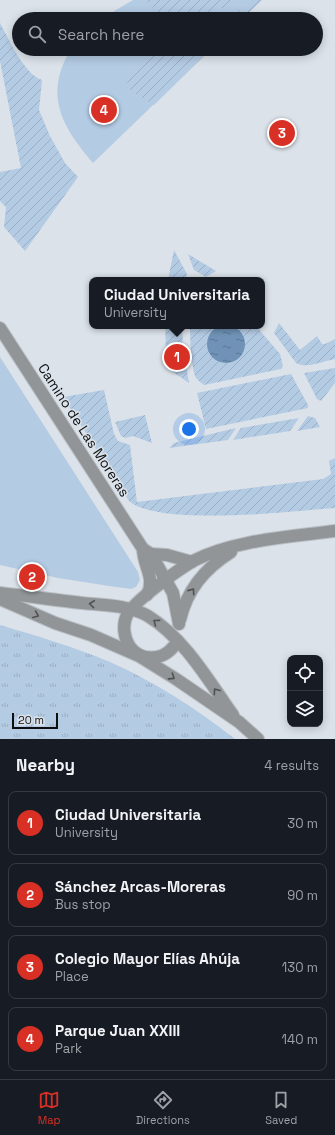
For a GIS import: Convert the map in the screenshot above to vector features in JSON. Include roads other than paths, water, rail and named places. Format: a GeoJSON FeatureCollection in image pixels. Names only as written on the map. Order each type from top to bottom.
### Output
{"type":"FeatureCollection","features":[{"type":"Feature","properties":{"kind":"street","name":"Camino de Las Moreras"},"geometry":{"type":"LineString","coordinates":[[0,328],[166,579],[173,593],[180,624]]}},
{"type":"Feature","properties":{"kind":"street"},"geometry":{"type":"LineString","coordinates":[[245,543],[218,560],[188,596],[180,624],[178,641],[169,651],[161,656],[150,658],[139,656],[132,650],[127,643],[124,634],[126,617],[131,609],[166,579],[192,562],[224,549],[245,543],[335,532]]}},
{"type":"Feature","properties":{"kind":"street","name":"Camino de Las Moreras"},"geometry":{"type":"LineString","coordinates":[[147,552],[143,557],[150,577],[150,589],[147,595]]}},
{"type":"Feature","properties":{"kind":"street"},"geometry":{"type":"LineString","coordinates":[[147,552],[167,555],[192,562]]}},
{"type":"Feature","properties":{"kind":"street"},"geometry":{"type":"LineString","coordinates":[[0,594],[131,609],[147,616],[167,630],[178,641],[239,722]]}},
{"type":"Feature","properties":{"kind":"street"},"geometry":{"type":"LineString","coordinates":[[0,599],[55,623],[91,635],[139,656],[239,722],[258,739]]}},
{"type":"Feature","properties":{"kind":"water"},"geometry":{"type":"Polygon","coordinates":[[[214,329],[238,329],[245,340],[245,348],[242,355],[237,360],[230,363],[222,363],[215,360],[210,355],[207,348],[208,337],[214,329]]]}},
{"type":"Feature","properties":{"kind":"place","name":"Parque Juan XXIII"},"geometry":{"type":"Point","coordinates":[104,110]}},
{"type":"Feature","properties":{"kind":"place","name":"Colegio Mayor Elías Ahúja"},"geometry":{"type":"Point","coordinates":[282,133]}},
{"type":"Feature","properties":{"kind":"place","name":"Ciudad Universitaria"},"geometry":{"type":"Point","coordinates":[177,357]}},
{"type":"Feature","properties":{"kind":"place","name":"Sánchez Arcas-Moreras"},"geometry":{"type":"Point","coordinates":[32,577]}}]}
